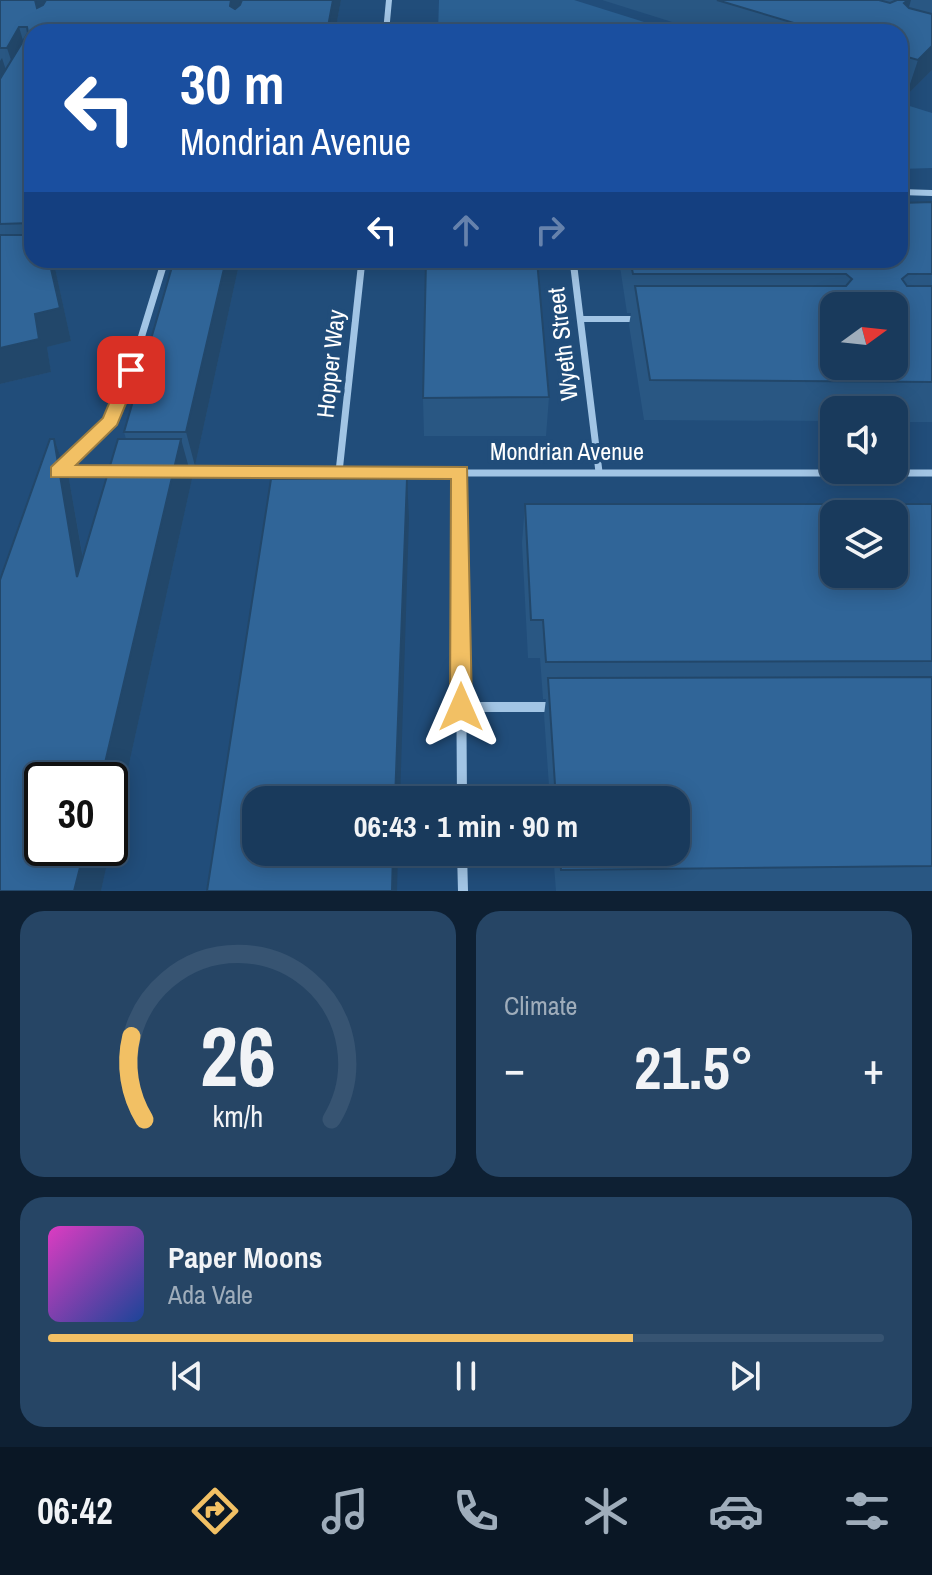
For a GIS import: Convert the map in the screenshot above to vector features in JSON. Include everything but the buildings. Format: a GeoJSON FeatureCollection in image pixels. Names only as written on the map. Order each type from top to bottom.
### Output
{"type":"FeatureCollection","features":[{"type":"Feature","properties":{"kind":"street"},"geometry":{"type":"LineString","coordinates":[[387,24],[389,0]]}},
{"type":"Feature","properties":{"kind":"street"},"geometry":{"type":"LineString","coordinates":[[908,192],[932,193]]}},
{"type":"Feature","properties":{"kind":"street"},"geometry":{"type":"LineString","coordinates":[[52,482],[58,472],[111,421],[123,397],[163,268]]}},
{"type":"Feature","properties":{"kind":"street","name":"Hopper Way"},"geometry":{"type":"LineString","coordinates":[[339,472],[361,268]]}},
{"type":"Feature","properties":{"kind":"street","name":"Wyeth Street"},"geometry":{"type":"LineString","coordinates":[[574,268],[599,472]]}},
{"type":"Feature","properties":{"kind":"street"},"geometry":{"type":"LineString","coordinates":[[58,472],[124,473]]}},
{"type":"Feature","properties":{"kind":"street"},"geometry":{"type":"LineString","coordinates":[[460,472],[462,786]]}},
{"type":"Feature","properties":{"kind":"street","name":"Mondrian Avenue"},"geometry":{"type":"LineString","coordinates":[[170,473],[932,473]]}},
{"type":"Feature","properties":{"kind":"street"},"geometry":{"type":"LineString","coordinates":[[461,707],[573,707]]}},
{"type":"Feature","properties":{"kind":"street"},"geometry":{"type":"LineString","coordinates":[[462,866],[463,891]]}},
{"type":"Feature","properties":{"kind":"lane"},"geometry":{"type":"LineString","coordinates":[[580,319],[645,319]]}},
{"type":"Feature","properties":{"kind":"shaded area"},"geometry":{"type":"Polygon","coordinates":[[[439,0],[574,0],[650,24],[438,24],[439,0]]]}},
{"type":"Feature","properties":{"kind":"shaded area"},"geometry":{"type":"Polygon","coordinates":[[[908,106],[932,113],[932,168],[908,169],[908,106]]]}},
{"type":"Feature","properties":{"kind":"route"},"geometry":{"type":"LineString","coordinates":[[131,370],[123,397],[111,421],[58,472],[460,472],[461,707]]}}]}
